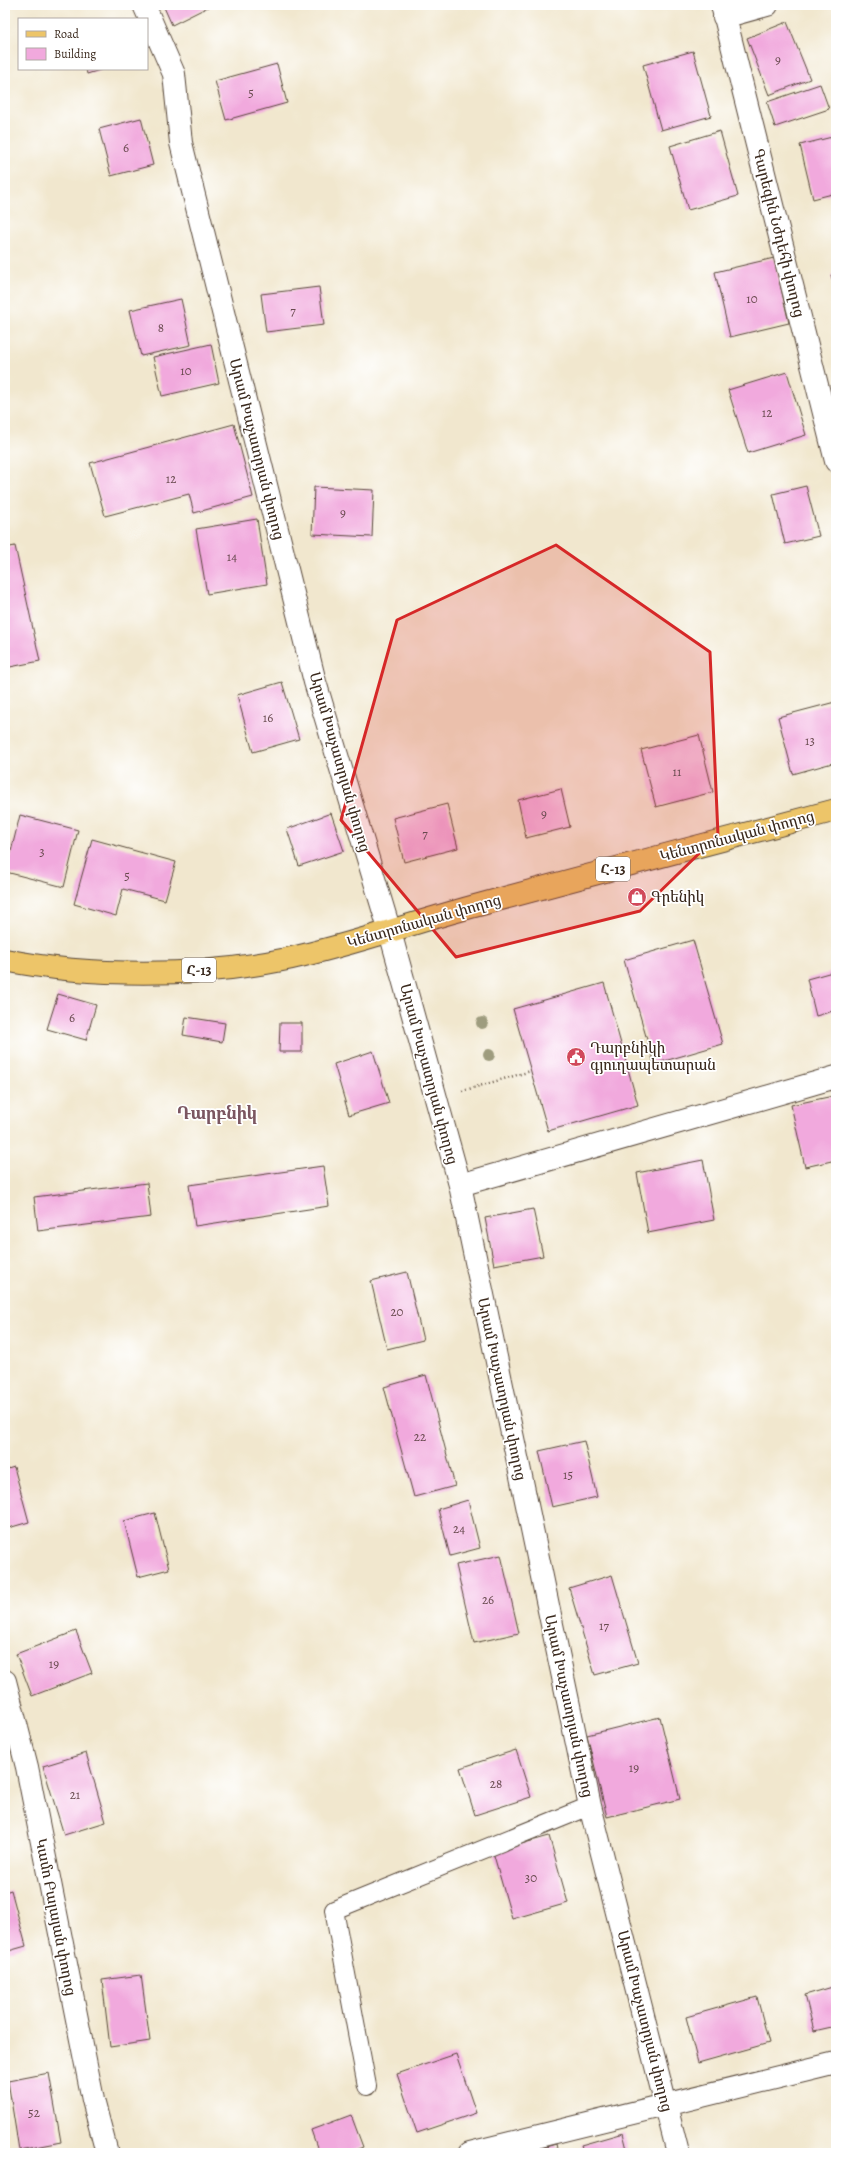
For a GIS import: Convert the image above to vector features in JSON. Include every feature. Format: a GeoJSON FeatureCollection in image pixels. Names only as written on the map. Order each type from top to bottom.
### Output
{"type":"FeatureCollection","features":[{"type":"Feature","properties":{"kind":"main road","name":"Կենտրոնական փողոց"},"geometry":{"type":"LineString","coordinates":[[5,960],[45,968],[102,971],[172,972],[241,968],[284,960],[390,932],[469,908],[836,810]]}},
{"type":"Feature","properties":{"kind":"street","name":"Արամ Խաչատրյան փողոց"},"geometry":{"type":"LineString","coordinates":[[144,5],[174,74],[181,143],[313,674],[390,932],[460,1185],[590,1806],[668,2106],[678,2153]]}},
{"type":"Feature","properties":{"kind":"street"},"geometry":{"type":"LineString","coordinates":[[723,11],[767,5]]}},
{"type":"Feature","properties":{"kind":"street","name":"Գարեգին Նժդեհի փողոց"},"geometry":{"type":"LineString","coordinates":[[723,11],[836,461]]}},
{"type":"Feature","properties":{"kind":"street"},"geometry":{"type":"LineString","coordinates":[[460,1185],[836,1077]]}},
{"type":"Feature","properties":{"kind":"street","name":"Կամո Բալայան փողոց"},"geometry":{"type":"LineString","coordinates":[[5,1681],[26,1767],[93,2100],[107,2153]]}},
{"type":"Feature","properties":{"kind":"street"},"geometry":{"type":"LineString","coordinates":[[470,2153],[668,2106],[836,2063]]}},
{"type":"Feature","properties":{"kind":"lane"},"geometry":{"type":"LineString","coordinates":[[367,2086],[334,1910],[590,1806]]}},
{"type":"Feature","properties":{"kind":"path"},"geometry":{"type":"LineString","coordinates":[[436,1098],[531,1071]]}},
{"type":"Feature","properties":{"kind":"highlighted area"},"geometry":{"type":"Polygon","coordinates":[[[556,545],[710,652],[718,835],[640,911],[456,957],[341,820],[397,620],[556,545]]]}},
{"type":"Feature","properties":{"kind":"building"},"geometry":{"type":"Polygon","coordinates":[[[163,5],[212,5],[172,25],[163,5]]]}},
{"type":"Feature","properties":{"kind":"building"},"geometry":{"type":"Polygon","coordinates":[[[787,22],[810,79],[769,95],[747,38],[787,22]]]}},
{"type":"Feature","properties":{"kind":"building"},"geometry":{"type":"Polygon","coordinates":[[[693,51],[711,116],[661,130],[643,65],[693,51]]]}},
{"type":"Feature","properties":{"kind":"building"},"geometry":{"type":"Polygon","coordinates":[[[277,64],[287,103],[226,120],[215,81],[277,64]]]}},
{"type":"Feature","properties":{"kind":"building"},"geometry":{"type":"Polygon","coordinates":[[[86,70],[100,70],[87,74],[86,70]]]}},
{"type":"Feature","properties":{"kind":"building"},"geometry":{"type":"Polygon","coordinates":[[[820,84],[829,109],[775,127],[767,102],[820,84]]]}},
{"type":"Feature","properties":{"kind":"building"},"geometry":{"type":"Polygon","coordinates":[[[141,118],[153,165],[111,176],[99,129],[141,118]]]}},
{"type":"Feature","properties":{"kind":"building"},"geometry":{"type":"Polygon","coordinates":[[[720,131],[738,196],[688,210],[670,146],[720,131]]]}},
{"type":"Feature","properties":{"kind":"building"},"geometry":{"type":"Polygon","coordinates":[[[836,136],[836,193],[813,199],[800,145],[836,136]]]}},
{"type":"Feature","properties":{"kind":"building"},"geometry":{"type":"Polygon","coordinates":[[[774,258],[789,323],[730,337],[715,272],[774,258]]]}},
{"type":"Feature","properties":{"kind":"building"},"geometry":{"type":"Polygon","coordinates":[[[836,274],[836,291],[831,275],[836,274]]]}},
{"type":"Feature","properties":{"kind":"building"},"geometry":{"type":"Polygon","coordinates":[[[319,287],[324,325],[266,332],[261,294],[319,287]]]}},
{"type":"Feature","properties":{"kind":"building"},"geometry":{"type":"Polygon","coordinates":[[[181,299],[191,345],[141,356],[130,310],[181,299]]]}},
{"type":"Feature","properties":{"kind":"building"},"geometry":{"type":"Polygon","coordinates":[[[211,344],[219,383],[162,396],[153,357],[211,344]]]}},
{"type":"Feature","properties":{"kind":"building"},"geometry":{"type":"Polygon","coordinates":[[[787,372],[806,435],[748,453],[728,390],[787,372]]]}},
{"type":"Feature","properties":{"kind":"building"},"geometry":{"type":"Polygon","coordinates":[[[234,424],[253,497],[194,513],[189,494],[105,516],[90,463],[234,424]]]}},
{"type":"Feature","properties":{"kind":"building"},"geometry":{"type":"Polygon","coordinates":[[[806,486],[819,536],[785,544],[773,494],[806,486]]]}},
{"type":"Feature","properties":{"kind":"building"},"geometry":{"type":"Polygon","coordinates":[[[314,487],[374,490],[372,537],[312,534],[314,487]]]}},
{"type":"Feature","properties":{"kind":"building"},"geometry":{"type":"Polygon","coordinates":[[[257,519],[267,584],[207,594],[196,529],[257,519]]]}},
{"type":"Feature","properties":{"kind":"building"},"geometry":{"type":"Polygon","coordinates":[[[15,546],[40,661],[5,668],[5,548],[15,546]]]}},
{"type":"Feature","properties":{"kind":"building"},"geometry":{"type":"Polygon","coordinates":[[[282,682],[299,739],[253,752],[237,695],[282,682]]]}},
{"type":"Feature","properties":{"kind":"building"},"geometry":{"type":"Polygon","coordinates":[[[835,702],[836,762],[793,774],[778,717],[835,702]]]}},
{"type":"Feature","properties":{"kind":"building"},"geometry":{"type":"Polygon","coordinates":[[[699,735],[713,792],[656,807],[641,750],[699,735]]]}},
{"type":"Feature","properties":{"kind":"building"},"geometry":{"type":"Polygon","coordinates":[[[561,789],[570,827],[526,838],[518,800],[561,789]]]}},
{"type":"Feature","properties":{"kind":"building"},"geometry":{"type":"Polygon","coordinates":[[[447,804],[458,848],[404,862],[393,818],[447,804]]]}},
{"type":"Feature","properties":{"kind":"building"},"geometry":{"type":"Polygon","coordinates":[[[331,813],[344,851],[299,866],[287,829],[331,813]]]}},
{"type":"Feature","properties":{"kind":"building"},"geometry":{"type":"Polygon","coordinates":[[[20,815],[78,830],[64,887],[6,872],[20,815]]]}},
{"type":"Feature","properties":{"kind":"building"},"geometry":{"type":"Polygon","coordinates":[[[92,839],[176,862],[165,900],[123,889],[116,916],[74,904],[92,839]]]}},
{"type":"Feature","properties":{"kind":"building"},"geometry":{"type":"Polygon","coordinates":[[[693,940],[723,1044],[654,1064],[624,960],[693,940]]]}},
{"type":"Feature","properties":{"kind":"building"},"geometry":{"type":"Polygon","coordinates":[[[836,971],[836,1010],[816,1016],[807,979],[836,971]]]}},
{"type":"Feature","properties":{"kind":"building"},"geometry":{"type":"Polygon","coordinates":[[[604,983],[638,1105],[548,1131],[513,1009],[604,983]]]}},
{"type":"Feature","properties":{"kind":"building"},"geometry":{"type":"Polygon","coordinates":[[[58,994],[96,1005],[86,1040],[47,1029],[58,994]]]}},
{"type":"Feature","properties":{"kind":"building"},"geometry":{"type":"Polygon","coordinates":[[[186,1017],[225,1023],[222,1042],[183,1035],[186,1017]]]}},
{"type":"Feature","properties":{"kind":"building"},"geometry":{"type":"Polygon","coordinates":[[[280,1023],[302,1023],[302,1052],[279,1052],[280,1023]]]}},
{"type":"Feature","properties":{"kind":"building"},"geometry":{"type":"Polygon","coordinates":[[[373,1051],[389,1103],[349,1115],[334,1064],[373,1051]]]}},
{"type":"Feature","properties":{"kind":"building"},"geometry":{"type":"Polygon","coordinates":[[[833,1096],[836,1111],[836,1160],[805,1167],[791,1105],[833,1096]]]}},
{"type":"Feature","properties":{"kind":"building"},"geometry":{"type":"Polygon","coordinates":[[[703,1160],[714,1220],[648,1233],[637,1173],[703,1160]]]}},
{"type":"Feature","properties":{"kind":"building"},"geometry":{"type":"Polygon","coordinates":[[[323,1166],[329,1206],[195,1226],[189,1185],[323,1166]]]}},
{"type":"Feature","properties":{"kind":"building"},"geometry":{"type":"Polygon","coordinates":[[[147,1183],[151,1217],[38,1231],[34,1197],[147,1183]]]}},
{"type":"Feature","properties":{"kind":"building"},"geometry":{"type":"Polygon","coordinates":[[[533,1209],[543,1256],[494,1265],[485,1218],[533,1209]]]}},
{"type":"Feature","properties":{"kind":"building"},"geometry":{"type":"Polygon","coordinates":[[[407,1272],[423,1340],[387,1349],[371,1281],[407,1272]]]}},
{"type":"Feature","properties":{"kind":"building"},"geometry":{"type":"Polygon","coordinates":[[[426,1375],[455,1486],[414,1497],[384,1387],[426,1375]]]}},
{"type":"Feature","properties":{"kind":"building"},"geometry":{"type":"Polygon","coordinates":[[[584,1441],[597,1497],[552,1507],[539,1451],[584,1441]]]}},
{"type":"Feature","properties":{"kind":"building"},"geometry":{"type":"Polygon","coordinates":[[[14,1467],[29,1522],[5,1529],[5,1470],[14,1467]]]}},
{"type":"Feature","properties":{"kind":"building"},"geometry":{"type":"Polygon","coordinates":[[[468,1500],[480,1548],[450,1556],[438,1509],[468,1500]]]}},
{"type":"Feature","properties":{"kind":"building"},"geometry":{"type":"Polygon","coordinates":[[[155,1513],[169,1569],[138,1577],[124,1521],[155,1513]]]}},
{"type":"Feature","properties":{"kind":"building"},"geometry":{"type":"Polygon","coordinates":[[[501,1555],[519,1633],[474,1643],[456,1565],[501,1555]]]}},
{"type":"Feature","properties":{"kind":"building"},"geometry":{"type":"Polygon","coordinates":[[[612,1575],[638,1663],[595,1675],[569,1588],[612,1575]]]}},
{"type":"Feature","properties":{"kind":"building"},"geometry":{"type":"Polygon","coordinates":[[[76,1631],[92,1673],[32,1696],[16,1654],[76,1631]]]}},
{"type":"Feature","properties":{"kind":"building"},"geometry":{"type":"Polygon","coordinates":[[[660,1717],[680,1799],[607,1817],[587,1735],[660,1717]]]}},
{"type":"Feature","properties":{"kind":"building"},"geometry":{"type":"Polygon","coordinates":[[[516,1750],[531,1797],[475,1815],[460,1768],[516,1750]]]}},
{"type":"Feature","properties":{"kind":"building"},"geometry":{"type":"Polygon","coordinates":[[[86,1753],[106,1822],[64,1835],[43,1766],[86,1753]]]}},
{"type":"Feature","properties":{"kind":"building"},"geometry":{"type":"Polygon","coordinates":[[[549,1836],[568,1903],[512,1919],[493,1852],[549,1836]]]}},
{"type":"Feature","properties":{"kind":"building"},"geometry":{"type":"Polygon","coordinates":[[[11,1890],[26,1946],[5,1952],[5,1892],[11,1890]]]}},
{"type":"Feature","properties":{"kind":"building"},"geometry":{"type":"Polygon","coordinates":[[[141,1975],[150,2041],[110,2047],[102,1980],[141,1975]]]}},
{"type":"Feature","properties":{"kind":"building"},"geometry":{"type":"Polygon","coordinates":[[[836,1986],[836,2026],[814,2031],[805,1995],[836,1986]]]}},
{"type":"Feature","properties":{"kind":"building"},"geometry":{"type":"Polygon","coordinates":[[[757,1997],[769,2043],[698,2063],[686,2017],[757,1997]]]}},
{"type":"Feature","properties":{"kind":"building"},"geometry":{"type":"Polygon","coordinates":[[[456,2054],[476,2113],[417,2133],[397,2074],[456,2054]]]}},
{"type":"Feature","properties":{"kind":"building"},"geometry":{"type":"Polygon","coordinates":[[[49,2073],[61,2142],[19,2150],[8,2081],[49,2073]]]}},
{"type":"Feature","properties":{"kind":"building"},"geometry":{"type":"Polygon","coordinates":[[[351,2115],[363,2147],[348,2153],[319,2153],[311,2130],[351,2115]]]}},
{"type":"Feature","properties":{"kind":"building"},"geometry":{"type":"Polygon","coordinates":[[[623,2133],[628,2153],[584,2153],[581,2145],[623,2133]]]}},
{"type":"Feature","properties":{"kind":"building"},"geometry":{"type":"Polygon","coordinates":[[[556,2144],[558,2153],[525,2153],[556,2144]]]}},
{"type":"Feature","properties":{"kind":"place","name":"Գրենիկ"},"geometry":{"type":"Point","coordinates":[637,897]}},
{"type":"Feature","properties":{"kind":"place","name":"Դարբնիկի գյուղապետարան"},"geometry":{"type":"Point","coordinates":[576,1057]}},
{"type":"Feature","properties":{"kind":"district","name":"Դարբնիկ"},"geometry":{"type":"Point","coordinates":[217,1113]}}]}
